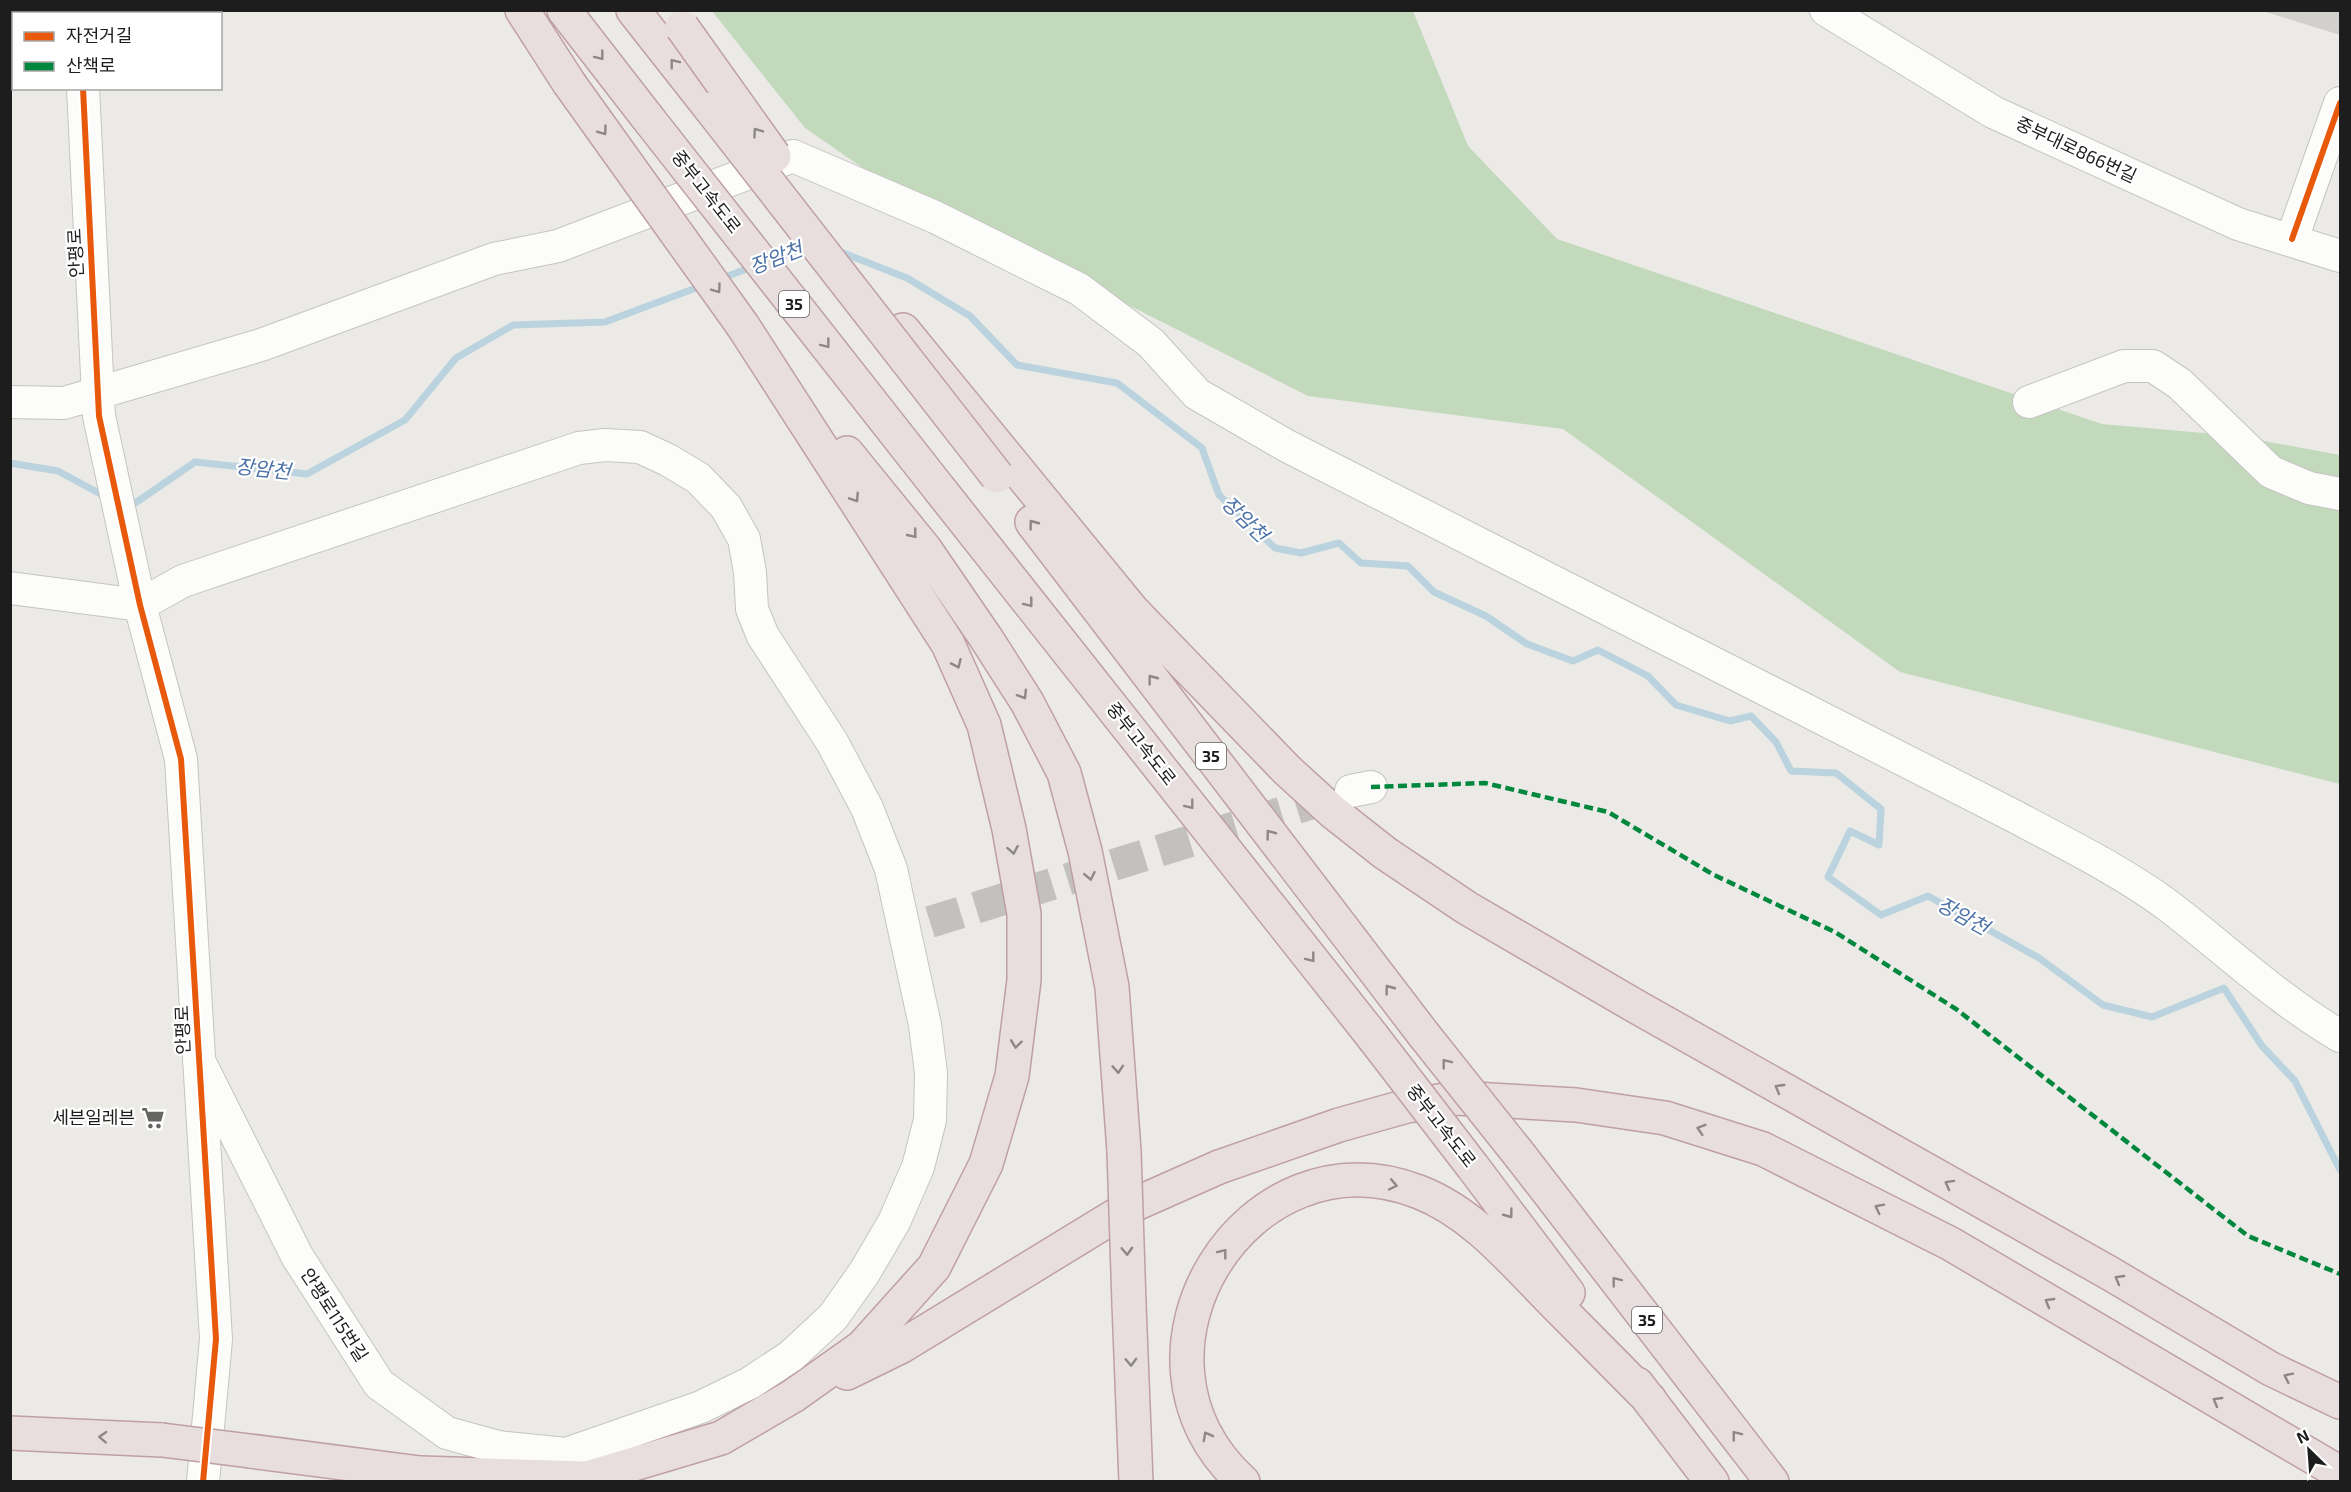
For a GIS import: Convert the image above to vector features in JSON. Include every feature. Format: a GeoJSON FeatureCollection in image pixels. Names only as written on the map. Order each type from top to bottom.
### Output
{"type":"FeatureCollection","features":[{"type":"Feature","properties":{"kind":"highway"},"geometry":{"type":"LineString","coordinates":[[10,1432],[162,1440],[420,1473],[587,1478],[721,1438],[793,1396],[862,1347],[934,1267],[986,1164],[1012,1076],[1024,980],[1024,914],[1009,829],[984,725],[948,644],[743,326],[569,83],[522,10]]}},
{"type":"Feature","properties":{"kind":"highway","name":"중부고속도로"},"geometry":{"type":"LineString","coordinates":[[564,10],[1373,1037],[1712,1482]]}},
{"type":"Feature","properties":{"kind":"highway","name":"35"},"geometry":{"type":"LineString","coordinates":[[633,10],[997,476],[1424,1035],[1772,1482]]}},
{"type":"Feature","properties":{"kind":"highway"},"geometry":{"type":"LineString","coordinates":[[676,19],[864,282],[1132,610],[1287,770],[1333,812],[1385,853],[1467,908],[1637,1007],[2111,1274],[2271,1369],[2340,1402]]}},
{"type":"Feature","properties":{"kind":"highway"},"geometry":{"type":"LineString","coordinates":[[743,326],[925,549],[1027,702],[1064,773],[1085,851],[1112,987],[1124,1151],[1136,1482]]}},
{"type":"Feature","properties":{"kind":"highway"},"geometry":{"type":"LineString","coordinates":[[766,1412],[902,1346],[1131,1206],[1219,1167],[1338,1125],[1407,1106],[1457,1098],[1576,1105],[1665,1118],[1763,1149],[1951,1244],[2340,1473]]}},
{"type":"Feature","properties":{"kind":"highway"},"geometry":{"type":"LineString","coordinates":[[1243,1482],[1218,1454],[1205,1432],[1194,1404],[1187,1378],[1186,1348],[1190,1322],[1200,1290],[1218,1258],[1242,1230],[1267,1208],[1291,1195],[1318,1186],[1348,1180],[1395,1185],[1419,1192],[1449,1208],[1496,1244],[1650,1400]]}},
{"type":"Feature","properties":{"kind":"street","name":"중부대로866번길"},"geometry":{"type":"LineString","coordinates":[[1826,10],[1993,112],[2238,224],[2292,239],[2340,256]]}},
{"type":"Feature","properties":{"kind":"street","name":"안평로"},"geometry":{"type":"LineString","coordinates":[[83,90],[98,405],[138,594],[181,759],[216,1340],[203,1482]]}},
{"type":"Feature","properties":{"kind":"street"},"geometry":{"type":"LineString","coordinates":[[2292,239],[2340,103]]}},
{"type":"Feature","properties":{"kind":"street"},"geometry":{"type":"LineString","coordinates":[[10,402],[98,405],[494,260],[558,246],[793,156],[935,217],[1079,289],[1151,343],[1197,394],[1287,446],[2012,815],[2122,874],[2166,904],[2283,999],[2340,1036]]}},
{"type":"Feature","properties":{"kind":"street"},"geometry":{"type":"LineString","coordinates":[[2029,402],[2124,366],[2153,366],[2180,384],[2271,472],[2309,488],[2340,494]]}},
{"type":"Feature","properties":{"kind":"street","name":"안평로115번길"},"geometry":{"type":"LineString","coordinates":[[138,594],[183,581],[579,448],[605,445],[640,447],[698,478],[726,507],[744,539],[750,572],[752,609],[763,636],[832,742],[867,808],[916,925],[925,1025],[932,1073],[930,1120],[918,1167],[894,1222],[864,1273],[832,1317],[791,1356],[750,1383],[701,1407],[566,1454],[498,1447],[447,1433],[379,1384],[297,1256],[199,1061]]}},
{"type":"Feature","properties":{"kind":"street"},"geometry":{"type":"LineString","coordinates":[[10,588],[138,594]]}},
{"type":"Feature","properties":{"kind":"green space"},"geometry":{"type":"Polygon","coordinates":[[[712,11],[1413,11],[1468,146],[1557,239],[2102,424],[2237,436],[2340,455],[2340,784],[1900,672],[1563,429],[1308,396],[876,177],[805,128],[712,11]]]}},
{"type":"Feature","properties":{"kind":"building"},"geometry":{"type":"Polygon","coordinates":[[[2263,10],[2340,10],[2340,35],[2263,11],[2263,10]]]}},
{"type":"Feature","properties":{"kind":"waterway","name":"장암천"},"geometry":{"type":"LineString","coordinates":[[771,260],[808,246]]}},
{"type":"Feature","properties":{"kind":"waterway","name":"장암천"},"geometry":{"type":"LineString","coordinates":[[838,251],[907,278],[970,316],[1017,365],[1117,383],[1202,448],[1219,495],[1275,548],[1301,553],[1339,543],[1361,563],[1408,566],[1434,592],[1486,616],[1527,644],[1573,661],[1598,650],[1648,676],[1676,705],[1730,721],[1751,716],[1776,742],[1791,771],[1836,773],[1881,809],[1879,845],[1850,831],[1828,877],[1881,915],[1928,896],[2039,958],[2103,1005],[2152,1017],[2224,988],[2262,1046],[2295,1081],[2340,1170]]}},
{"type":"Feature","properties":{"kind":"waterway","name":"장암천"},"geometry":{"type":"LineString","coordinates":[[720,279],[752,267]]}},
{"type":"Feature","properties":{"kind":"waterway","name":"장암천"},"geometry":{"type":"LineString","coordinates":[[128,508],[195,462],[307,474],[405,420],[456,358],[513,325],[605,322],[704,285]]}},
{"type":"Feature","properties":{"kind":"waterway","name":"장암천"},"geometry":{"type":"LineString","coordinates":[[10,463],[58,471],[106,497]]}},
{"type":"Feature","properties":{"kind":"tunnel"},"geometry":{"type":"LineString","coordinates":[[930,922],[1342,794]]}},
{"type":"Feature","properties":{"kind":"marked path"},"geometry":{"type":"LineString","coordinates":[[1371,787],[1485,783],[1608,812],[1714,875],[1835,932],[1956,1009],[2248,1236],[2340,1274]]}},
{"type":"Feature","properties":{"kind":"cycle path"},"geometry":{"type":"LineString","coordinates":[[83,90],[99,416],[140,605],[181,759],[216,1339],[203,1482]]}},
{"type":"Feature","properties":{"kind":"cycle path"},"geometry":{"type":"LineString","coordinates":[[2292,239],[2340,103]]}},
{"type":"Feature","properties":{"kind":"place","name":"세븐일레븐"},"geometry":{"type":"Point","coordinates":[153,1118]}}]}
